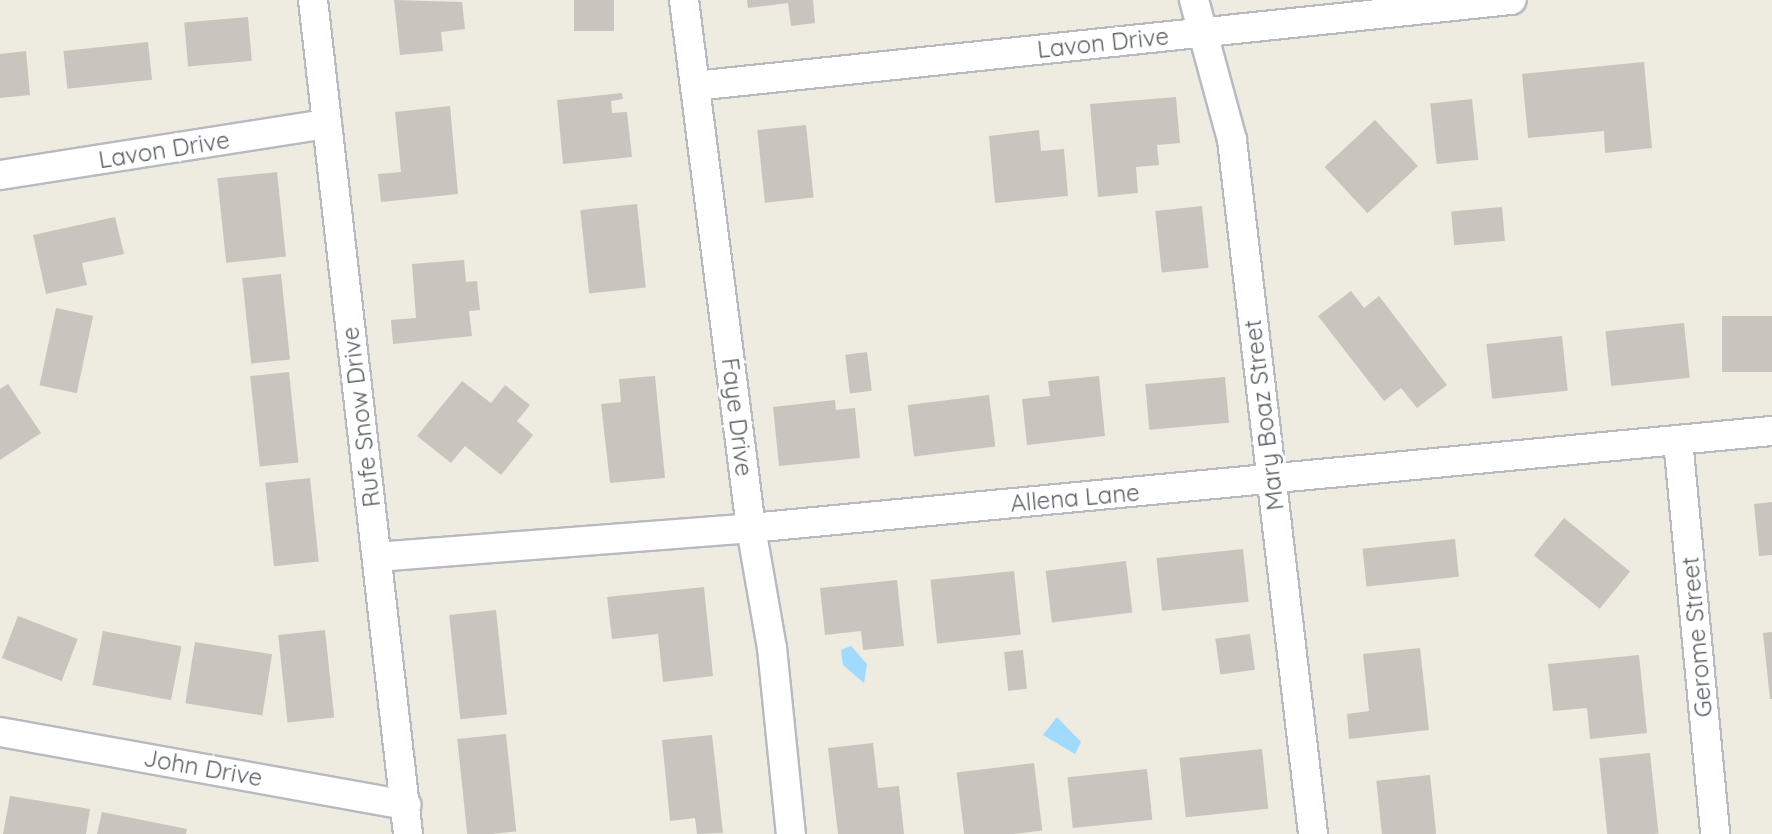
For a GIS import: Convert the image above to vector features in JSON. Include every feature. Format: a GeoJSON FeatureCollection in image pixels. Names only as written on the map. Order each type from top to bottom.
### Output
{"type":"FeatureCollection","features":[{"type":"Feature","properties":{"kind":"street","name":"Rufe Snow Drive"},"geometry":{"type":"LineString","coordinates":[[313,0],[408,834]]}},
{"type":"Feature","properties":{"kind":"street","name":"Faye Drive"},"geometry":{"type":"LineString","coordinates":[[684,0],[751,528],[772,648],[791,834]]}},
{"type":"Feature","properties":{"kind":"street","name":"Mary Boaz Street"},"geometry":{"type":"LineString","coordinates":[[1194,0],[1232,140],[1313,834]]}},
{"type":"Feature","properties":{"kind":"street","name":"Lavon Drive"},"geometry":{"type":"LineString","coordinates":[[695,86],[1511,0]]}},
{"type":"Feature","properties":{"kind":"street","name":"Lavon Drive"},"geometry":{"type":"LineString","coordinates":[[0,175],[327,124]]}},
{"type":"Feature","properties":{"kind":"street","name":"Allena Lane"},"geometry":{"type":"LineString","coordinates":[[377,557],[751,528],[1772,431]]}},
{"type":"Feature","properties":{"kind":"street","name":"Gerome Street"},"geometry":{"type":"LineString","coordinates":[[1678,440],[1715,834]]}},
{"type":"Feature","properties":{"kind":"street","name":"John Drive"},"geometry":{"type":"LineString","coordinates":[[0,732],[406,805]]}},
{"type":"Feature","properties":{"kind":"water"},"geometry":{"type":"Polygon","coordinates":[[[851,646],[867,664],[864,683],[843,665],[841,650],[851,646]]]}},
{"type":"Feature","properties":{"kind":"water"},"geometry":{"type":"Polygon","coordinates":[[[1057,717],[1081,742],[1075,754],[1043,735],[1057,717]]]}},
{"type":"Feature","properties":{"kind":"building"},"geometry":{"type":"Polygon","coordinates":[[[394,0],[462,2],[465,29],[441,32],[443,51],[400,55],[394,0]]]}},
{"type":"Feature","properties":{"kind":"building"},"geometry":{"type":"Polygon","coordinates":[[[574,0],[614,0],[614,31],[574,31],[574,0]]]}},
{"type":"Feature","properties":{"kind":"building"},"geometry":{"type":"Polygon","coordinates":[[[747,0],[813,0],[815,23],[791,26],[788,3],[748,8],[747,0]]]}},
{"type":"Feature","properties":{"kind":"building"},"geometry":{"type":"Polygon","coordinates":[[[248,17],[252,61],[188,66],[184,23],[248,17]]]}},
{"type":"Feature","properties":{"kind":"building"},"geometry":{"type":"Polygon","coordinates":[[[148,42],[152,80],[67,89],[63,51],[148,42]]]}},
{"type":"Feature","properties":{"kind":"building"},"geometry":{"type":"Polygon","coordinates":[[[26,51],[30,95],[0,98],[0,54],[26,51]]]}},
{"type":"Feature","properties":{"kind":"building"},"geometry":{"type":"Polygon","coordinates":[[[1644,62],[1652,148],[1605,153],[1604,131],[1528,138],[1522,74],[1644,62]]]}},
{"type":"Feature","properties":{"kind":"building"},"geometry":{"type":"Polygon","coordinates":[[[622,93],[623,99],[611,101],[612,113],[627,112],[632,157],[563,164],[557,100],[622,93]]]}},
{"type":"Feature","properties":{"kind":"building"},"geometry":{"type":"Polygon","coordinates":[[[1176,97],[1180,143],[1157,145],[1159,165],[1136,167],[1138,193],[1098,197],[1090,104],[1176,97]]]}},
{"type":"Feature","properties":{"kind":"building"},"geometry":{"type":"Polygon","coordinates":[[[1472,99],[1478,160],[1437,164],[1430,103],[1472,99]]]}},
{"type":"Feature","properties":{"kind":"building"},"geometry":{"type":"Polygon","coordinates":[[[450,106],[458,194],[381,202],[378,174],[401,172],[395,112],[450,106]]]}},
{"type":"Feature","properties":{"kind":"building"},"geometry":{"type":"Polygon","coordinates":[[[1375,120],[1418,166],[1368,213],[1325,167],[1375,120]]]}},
{"type":"Feature","properties":{"kind":"building"},"geometry":{"type":"Polygon","coordinates":[[[806,125],[814,198],[765,203],[757,130],[806,125]]]}},
{"type":"Feature","properties":{"kind":"building"},"geometry":{"type":"Polygon","coordinates":[[[1039,130],[1041,151],[1064,149],[1068,196],[995,203],[989,136],[1039,130]]]}},
{"type":"Feature","properties":{"kind":"building"},"geometry":{"type":"Polygon","coordinates":[[[277,172],[286,257],[226,263],[217,178],[277,172]]]}},
{"type":"Feature","properties":{"kind":"building"},"geometry":{"type":"Polygon","coordinates":[[[637,204],[646,288],[589,293],[580,210],[637,204]]]}},
{"type":"Feature","properties":{"kind":"building"},"geometry":{"type":"Polygon","coordinates":[[[1202,206],[1208,268],[1162,273],[1155,211],[1202,206]]]}},
{"type":"Feature","properties":{"kind":"building"},"geometry":{"type":"Polygon","coordinates":[[[1502,207],[1505,241],[1454,245],[1451,211],[1502,207]]]}},
{"type":"Feature","properties":{"kind":"building"},"geometry":{"type":"Polygon","coordinates":[[[115,217],[124,254],[82,263],[87,285],[46,294],[33,235],[115,217]]]}},
{"type":"Feature","properties":{"kind":"building"},"geometry":{"type":"Polygon","coordinates":[[[464,260],[466,282],[477,281],[480,310],[469,311],[472,336],[393,344],[391,320],[416,318],[412,264],[464,260]]]}},
{"type":"Feature","properties":{"kind":"building"},"geometry":{"type":"Polygon","coordinates":[[[281,274],[290,360],[251,364],[242,278],[281,274]]]}},
{"type":"Feature","properties":{"kind":"building"},"geometry":{"type":"Polygon","coordinates":[[[1351,291],[1364,308],[1379,296],[1447,385],[1417,408],[1401,388],[1384,401],[1318,316],[1351,291]]]}},
{"type":"Feature","properties":{"kind":"building"},"geometry":{"type":"Polygon","coordinates":[[[56,308],[93,316],[77,393],[40,385],[56,308]]]}},
{"type":"Feature","properties":{"kind":"building"},"geometry":{"type":"Polygon","coordinates":[[[1722,316],[1772,316],[1772,372],[1722,372],[1722,316]]]}},
{"type":"Feature","properties":{"kind":"building"},"geometry":{"type":"Polygon","coordinates":[[[1684,323],[1690,378],[1611,386],[1605,331],[1684,323]]]}},
{"type":"Feature","properties":{"kind":"building"},"geometry":{"type":"Polygon","coordinates":[[[1562,336],[1568,391],[1492,399],[1486,344],[1562,336]]]}},
{"type":"Feature","properties":{"kind":"building"},"geometry":{"type":"Polygon","coordinates":[[[867,352],[872,391],[850,393],[845,355],[867,352]]]}},
{"type":"Feature","properties":{"kind":"building"},"geometry":{"type":"Polygon","coordinates":[[[289,372],[299,463],[260,467],[250,376],[289,372]]]}},
{"type":"Feature","properties":{"kind":"building"},"geometry":{"type":"Polygon","coordinates":[[[655,376],[665,478],[610,483],[601,404],[621,402],[619,379],[655,376]]]}},
{"type":"Feature","properties":{"kind":"building"},"geometry":{"type":"Polygon","coordinates":[[[1099,376],[1105,436],[1027,445],[1022,399],[1050,396],[1048,381],[1099,376]]]}},
{"type":"Feature","properties":{"kind":"building"},"geometry":{"type":"Polygon","coordinates":[[[1225,377],[1229,423],[1149,430],[1145,384],[1225,377]]]}},
{"type":"Feature","properties":{"kind":"building"},"geometry":{"type":"Polygon","coordinates":[[[462,381],[491,403],[505,385],[530,405],[517,421],[533,435],[501,475],[465,446],[451,463],[417,436],[462,381]]]}},
{"type":"Feature","properties":{"kind":"building"},"geometry":{"type":"Polygon","coordinates":[[[8,384],[41,433],[0,460],[0,389],[8,384]]]}},
{"type":"Feature","properties":{"kind":"building"},"geometry":{"type":"Polygon","coordinates":[[[989,395],[995,447],[914,457],[908,405],[989,395]]]}},
{"type":"Feature","properties":{"kind":"building"},"geometry":{"type":"Polygon","coordinates":[[[835,400],[836,410],[855,408],[860,458],[779,466],[773,407],[835,400]]]}},
{"type":"Feature","properties":{"kind":"building"},"geometry":{"type":"Polygon","coordinates":[[[310,478],[319,562],[274,566],[265,483],[310,478]]]}},
{"type":"Feature","properties":{"kind":"building"},"geometry":{"type":"Polygon","coordinates":[[[1772,502],[1772,555],[1759,556],[1754,504],[1772,502]]]}},
{"type":"Feature","properties":{"kind":"building"},"geometry":{"type":"Polygon","coordinates":[[[1564,518],[1630,571],[1600,609],[1534,555],[1564,518]]]}},
{"type":"Feature","properties":{"kind":"building"},"geometry":{"type":"Polygon","coordinates":[[[1455,539],[1459,577],[1366,587],[1363,549],[1455,539]]]}},
{"type":"Feature","properties":{"kind":"building"},"geometry":{"type":"Polygon","coordinates":[[[1243,549],[1249,602],[1162,611],[1156,558],[1243,549]]]}},
{"type":"Feature","properties":{"kind":"building"},"geometry":{"type":"Polygon","coordinates":[[[1126,561],[1132,613],[1052,622],[1046,571],[1126,561]]]}},
{"type":"Feature","properties":{"kind":"building"},"geometry":{"type":"Polygon","coordinates":[[[1014,571],[1021,635],[937,643],[930,580],[1014,571]]]}},
{"type":"Feature","properties":{"kind":"building"},"geometry":{"type":"Polygon","coordinates":[[[897,580],[904,646],[863,650],[861,631],[825,635],[820,588],[897,580]]]}},
{"type":"Feature","properties":{"kind":"building"},"geometry":{"type":"Polygon","coordinates":[[[704,587],[713,676],[663,682],[658,634],[612,639],[607,597],[704,587]]]}},
{"type":"Feature","properties":{"kind":"building"},"geometry":{"type":"Polygon","coordinates":[[[496,610],[507,714],[460,719],[449,615],[496,610]]]}},
{"type":"Feature","properties":{"kind":"building"},"geometry":{"type":"Polygon","coordinates":[[[18,616],[78,639],[62,681],[2,658],[18,616]]]}},
{"type":"Feature","properties":{"kind":"building"},"geometry":{"type":"Polygon","coordinates":[[[325,630],[334,718],[287,722],[278,635],[325,630]]]}},
{"type":"Feature","properties":{"kind":"building"},"geometry":{"type":"Polygon","coordinates":[[[103,631],[182,646],[171,700],[93,685],[103,631]]]}},
{"type":"Feature","properties":{"kind":"building"},"geometry":{"type":"Polygon","coordinates":[[[1772,632],[1772,699],[1770,699],[1763,633],[1772,632]]]}},
{"type":"Feature","properties":{"kind":"building"},"geometry":{"type":"Polygon","coordinates":[[[1250,634],[1255,670],[1220,675],[1215,639],[1250,634]]]}},
{"type":"Feature","properties":{"kind":"building"},"geometry":{"type":"Polygon","coordinates":[[[195,642],[272,654],[262,715],[185,703],[195,642]]]}},
{"type":"Feature","properties":{"kind":"building"},"geometry":{"type":"Polygon","coordinates":[[[1420,648],[1429,730],[1349,739],[1347,714],[1369,711],[1363,654],[1420,648]]]}},
{"type":"Feature","properties":{"kind":"building"},"geometry":{"type":"Polygon","coordinates":[[[1023,650],[1027,689],[1008,691],[1004,652],[1023,650]]]}},
{"type":"Feature","properties":{"kind":"building"},"geometry":{"type":"Polygon","coordinates":[[[1639,655],[1647,733],[1590,739],[1587,708],[1553,711],[1548,664],[1639,655]]]}},
{"type":"Feature","properties":{"kind":"building"},"geometry":{"type":"Polygon","coordinates":[[[506,734],[516,831],[467,834],[457,739],[506,734]]]}},
{"type":"Feature","properties":{"kind":"building"},"geometry":{"type":"Polygon","coordinates":[[[712,735],[723,833],[697,834],[695,818],[670,821],[662,740],[712,735]]]}},
{"type":"Feature","properties":{"kind":"building"},"geometry":{"type":"Polygon","coordinates":[[[873,743],[878,788],[899,786],[904,834],[838,834],[828,748],[873,743]]]}},
{"type":"Feature","properties":{"kind":"building"},"geometry":{"type":"Polygon","coordinates":[[[1262,749],[1268,809],[1186,817],[1179,758],[1262,749]]]}},
{"type":"Feature","properties":{"kind":"building"},"geometry":{"type":"Polygon","coordinates":[[[1650,753],[1658,834],[1607,834],[1599,758],[1650,753]]]}},
{"type":"Feature","properties":{"kind":"building"},"geometry":{"type":"Polygon","coordinates":[[[1034,763],[1042,830],[964,834],[957,773],[1034,763]]]}},
{"type":"Feature","properties":{"kind":"building"},"geometry":{"type":"Polygon","coordinates":[[[1147,769],[1152,820],[1073,828],[1067,777],[1147,769]]]}},
{"type":"Feature","properties":{"kind":"building"},"geometry":{"type":"Polygon","coordinates":[[[1430,775],[1436,834],[1382,834],[1376,781],[1430,775]]]}},
{"type":"Feature","properties":{"kind":"building"},"geometry":{"type":"Polygon","coordinates":[[[10,796],[90,809],[86,834],[3,834],[10,796]]]}},
{"type":"Feature","properties":{"kind":"building"},"geometry":{"type":"Polygon","coordinates":[[[102,812],[187,829],[186,834],[97,834],[102,812]]]}}]}
